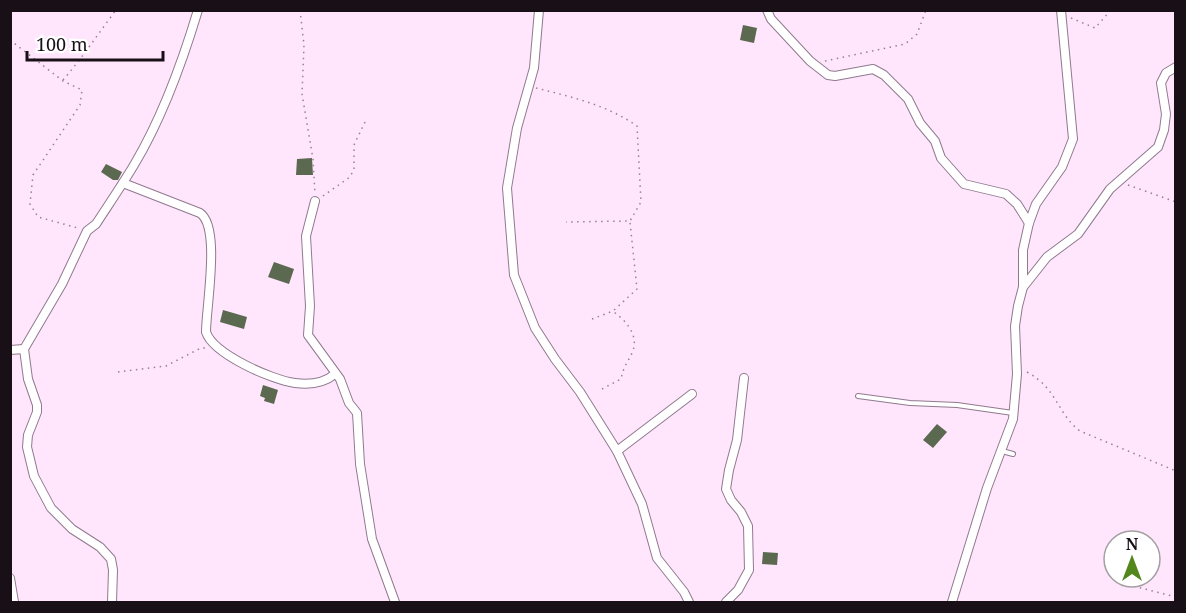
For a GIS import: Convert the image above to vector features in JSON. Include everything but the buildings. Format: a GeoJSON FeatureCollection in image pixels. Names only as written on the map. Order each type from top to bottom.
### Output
{"type":"FeatureCollection","features":[{"type":"Feature","properties":{"kind":"street"},"geometry":{"type":"LineString","coordinates":[[539,10],[534,68],[517,128],[507,188],[514,275],[535,328],[580,392],[617,451],[642,504],[657,558],[684,592],[689,603]]}},
{"type":"Feature","properties":{"kind":"street"},"geometry":{"type":"LineString","coordinates":[[768,10],[771,19],[810,61],[831,76],[873,69],[884,75],[908,99],[920,123],[935,141],[941,158],[964,184],[1006,195],[1017,204],[1029,223]]}},
{"type":"Feature","properties":{"kind":"street"},"geometry":{"type":"LineString","coordinates":[[112,603],[111,559],[100,547],[61,520],[51,508],[34,476],[27,444],[37,412],[28,379],[24,349],[62,284],[87,231],[96,224],[135,163],[188,43],[198,11]]}},
{"type":"Feature","properties":{"kind":"street"},"geometry":{"type":"LineString","coordinates":[[952,603],[987,488],[1014,413],[1017,374],[1015,326],[1023,287],[1023,250],[1029,223],[1036,204],[1062,167],[1073,139],[1061,13]]}},
{"type":"Feature","properties":{"kind":"street"},"geometry":{"type":"LineString","coordinates":[[1023,287],[1047,257],[1078,234],[1110,189],[1158,147],[1166,114],[1161,83],[1166,73],[1176,67]]}},
{"type":"Feature","properties":{"kind":"street"},"geometry":{"type":"LineString","coordinates":[[123,183],[200,213],[207,219],[211,269],[206,332],[208,338],[227,354],[258,370],[292,382],[308,384],[327,380],[335,374]]}},
{"type":"Feature","properties":{"kind":"street"},"geometry":{"type":"LineString","coordinates":[[315,201],[306,237],[309,335],[344,387],[349,403],[357,413],[360,464],[372,539],[395,603]]}},
{"type":"Feature","properties":{"kind":"street"},"geometry":{"type":"LineString","coordinates":[[10,350],[24,349]]}},
{"type":"Feature","properties":{"kind":"street"},"geometry":{"type":"LineString","coordinates":[[726,603],[738,590],[749,570],[748,526],[741,512],[730,500],[726,489],[737,440],[744,378]]}},
{"type":"Feature","properties":{"kind":"street"},"geometry":{"type":"LineString","coordinates":[[617,451],[692,394]]}},
{"type":"Feature","properties":{"kind":"street"},"geometry":{"type":"LineString","coordinates":[[10,578],[14,603]]}},
{"type":"Feature","properties":{"kind":"lane"},"geometry":{"type":"LineString","coordinates":[[858,396],[1014,413]]}},
{"type":"Feature","properties":{"kind":"lane"},"geometry":{"type":"LineString","coordinates":[[1001,451],[1013,454]]}},
{"type":"Feature","properties":{"kind":"path"},"geometry":{"type":"LineString","coordinates":[[63,81],[116,10]]}},
{"type":"Feature","properties":{"kind":"path"},"geometry":{"type":"LineString","coordinates":[[300,10],[304,45],[302,94],[313,159],[315,201]]}},
{"type":"Feature","properties":{"kind":"path"},"geometry":{"type":"LineString","coordinates":[[821,70],[825,61],[905,44],[917,34],[926,10]]}},
{"type":"Feature","properties":{"kind":"path"},"geometry":{"type":"LineString","coordinates":[[1061,13],[1095,28],[1111,10]]}},
{"type":"Feature","properties":{"kind":"path"},"geometry":{"type":"LineString","coordinates":[[10,40],[63,81],[82,90],[80,105],[33,175],[30,204],[38,217],[87,231]]}},
{"type":"Feature","properties":{"kind":"path"},"geometry":{"type":"LineString","coordinates":[[530,86],[588,101],[637,126],[641,202],[630,221],[637,289],[613,311],[592,319]]}},
{"type":"Feature","properties":{"kind":"path"},"geometry":{"type":"LineString","coordinates":[[315,201],[350,177],[354,169],[354,145],[365,122]]}},
{"type":"Feature","properties":{"kind":"path"},"geometry":{"type":"LineString","coordinates":[[1122,177],[1134,188],[1176,202]]}},
{"type":"Feature","properties":{"kind":"path"},"geometry":{"type":"LineString","coordinates":[[566,222],[630,221]]}},
{"type":"Feature","properties":{"kind":"path"},"geometry":{"type":"LineString","coordinates":[[602,389],[621,379],[625,363],[633,351],[632,331],[623,318],[613,311]]}},
{"type":"Feature","properties":{"kind":"path"},"geometry":{"type":"LineString","coordinates":[[118,372],[166,366],[201,348],[213,350]]}},
{"type":"Feature","properties":{"kind":"path"},"geometry":{"type":"LineString","coordinates":[[1017,374],[1027,372],[1048,388],[1071,424],[1080,431],[1176,471]]}},
{"type":"Feature","properties":{"kind":"path"},"geometry":{"type":"LineString","coordinates":[[1145,589],[1176,597]]}}]}
